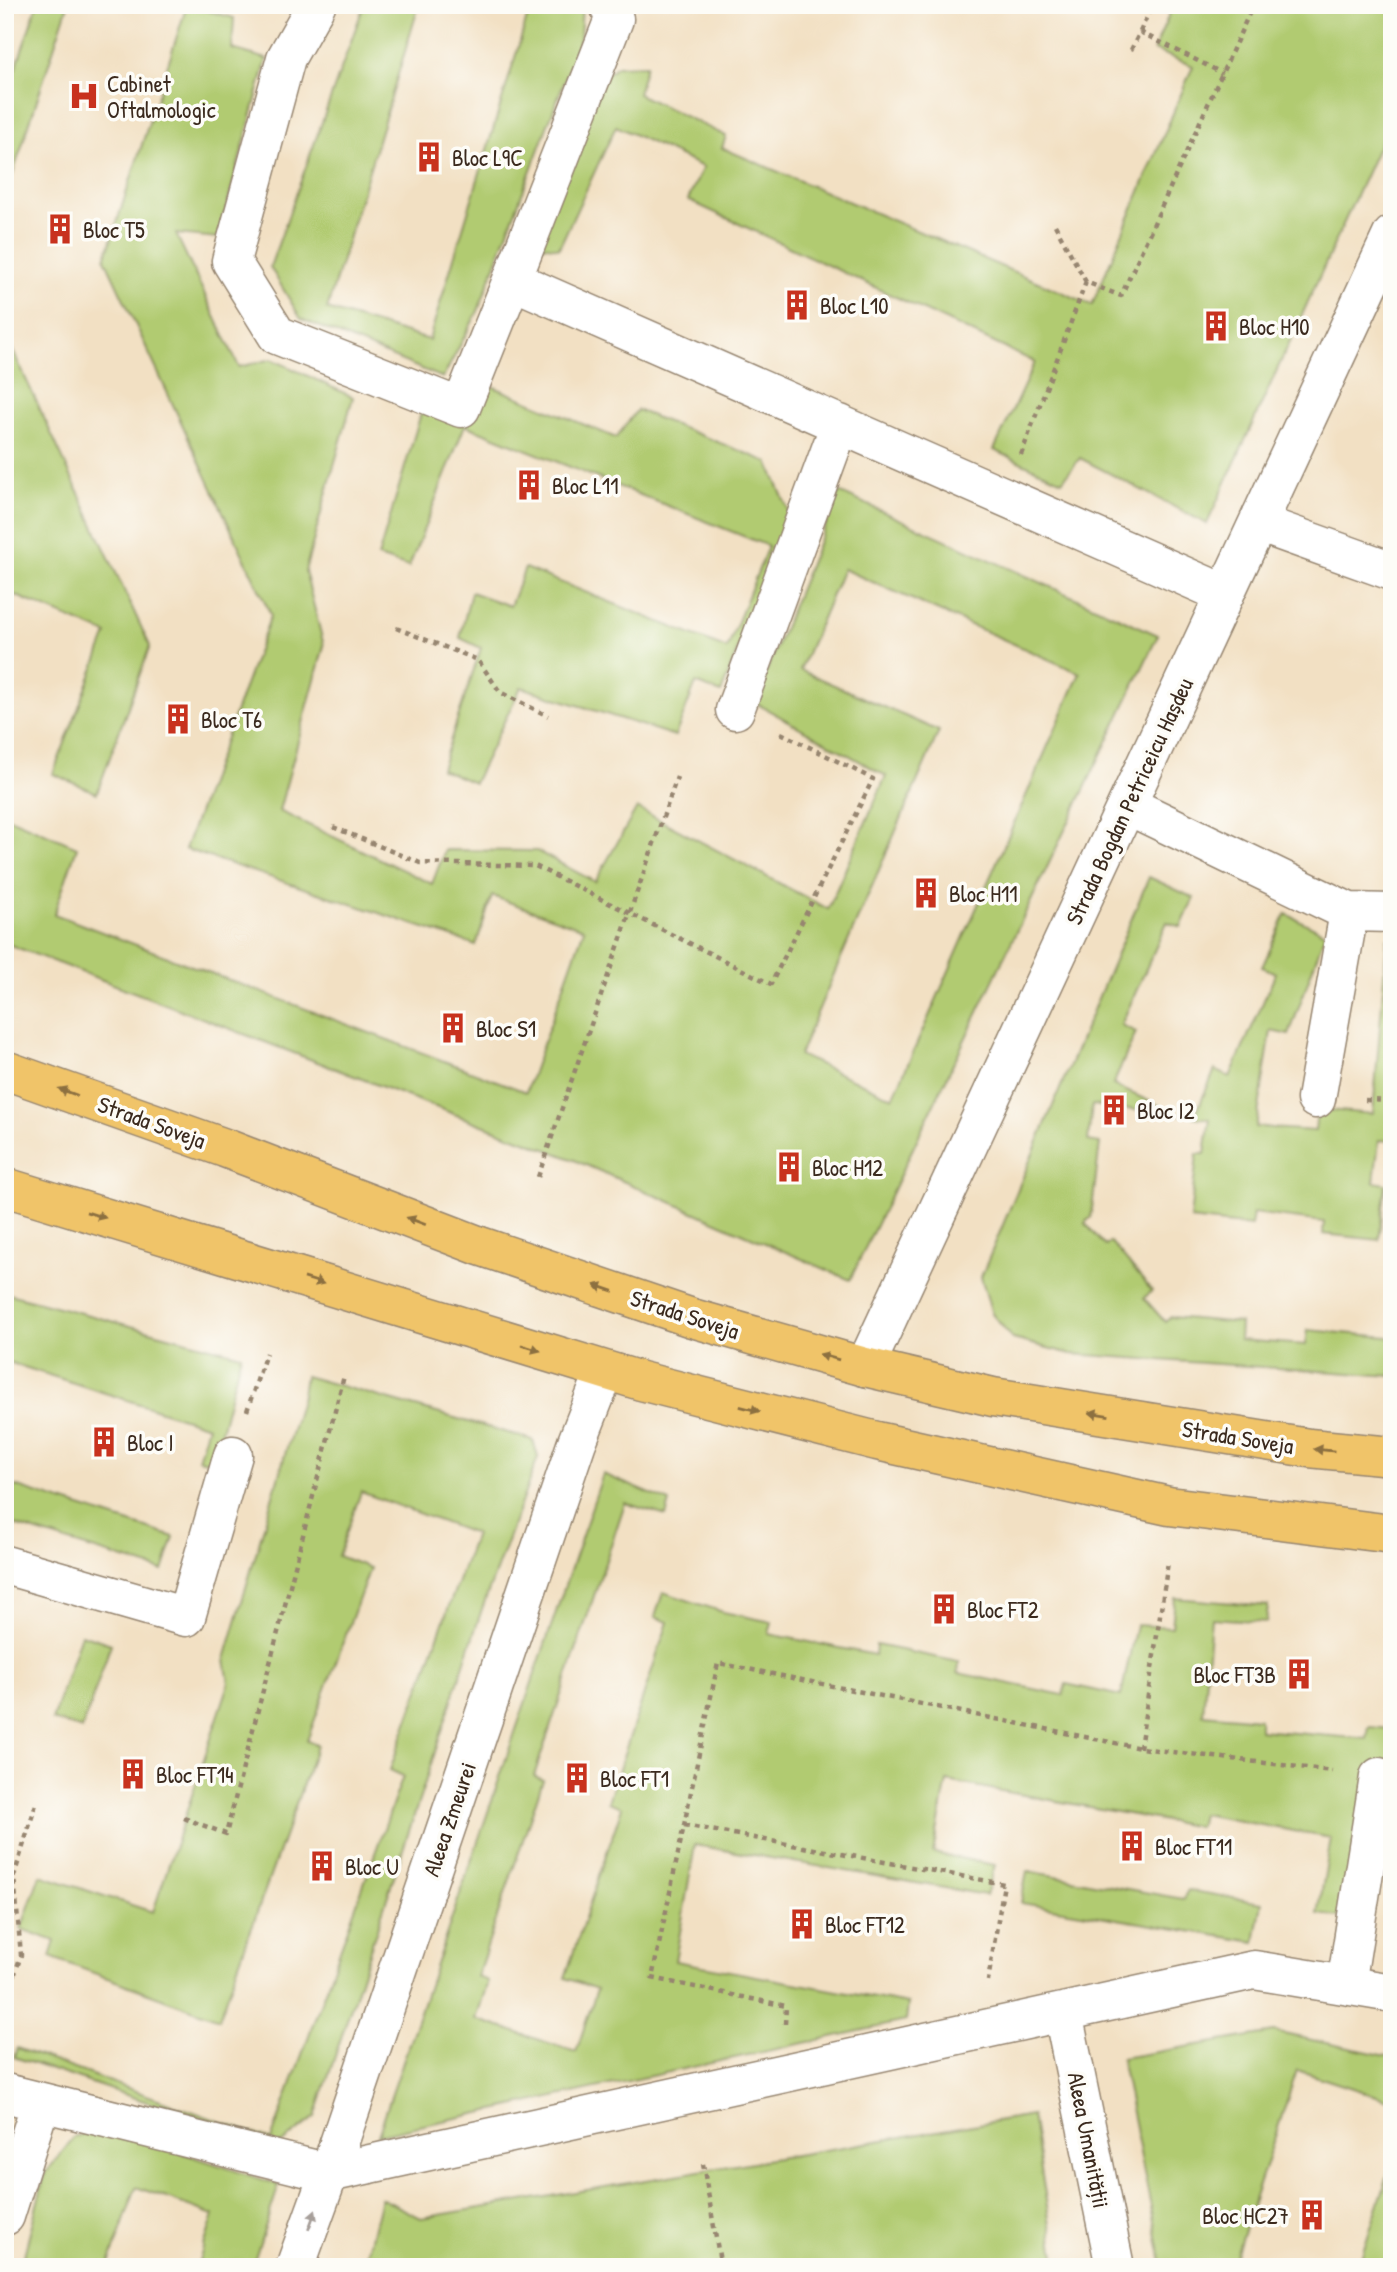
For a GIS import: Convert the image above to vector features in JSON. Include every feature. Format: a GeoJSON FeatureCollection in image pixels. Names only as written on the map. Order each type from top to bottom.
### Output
{"type":"FeatureCollection","features":[{"type":"Feature","properties":{"kind":"main road","name":"Strada Soveja"},"geometry":{"type":"LineString","coordinates":[[5,1070],[225,1148],[480,1246],[692,1318],[865,1367],[993,1397],[1309,1448],[1392,1457]]}},
{"type":"Feature","properties":{"kind":"main road"},"geometry":{"type":"LineString","coordinates":[[5,1187],[605,1371],[877,1441],[1169,1506],[1392,1534]]}},
{"type":"Feature","properties":{"kind":"street"},"geometry":{"type":"LineString","coordinates":[[316,5],[286,58],[231,261],[278,335],[461,408],[614,19],[609,5]]}},
{"type":"Feature","properties":{"kind":"street","name":"Strada Bogdan Petriceicu Hașdeu"},"geometry":{"type":"LineString","coordinates":[[865,1367],[1392,235]]}},
{"type":"Feature","properties":{"kind":"street"},"geometry":{"type":"LineString","coordinates":[[512,280],[1225,594]]}},
{"type":"Feature","properties":{"kind":"street"},"geometry":{"type":"LineString","coordinates":[[735,710],[840,424]]}},
{"type":"Feature","properties":{"kind":"street"},"geometry":{"type":"LineString","coordinates":[[1258,523],[1392,571]]}},
{"type":"Feature","properties":{"kind":"street"},"geometry":{"type":"LineString","coordinates":[[1127,805],[1349,912],[1392,913]]}},
{"type":"Feature","properties":{"kind":"street"},"geometry":{"type":"LineString","coordinates":[[1316,1099],[1349,912]]}},
{"type":"Feature","properties":{"kind":"street","name":"Aleea Zmeurei"},"geometry":{"type":"LineString","coordinates":[[295,2267],[577,1441],[605,1371]]}},
{"type":"Feature","properties":{"kind":"street"},"geometry":{"type":"LineString","coordinates":[[5,1565],[187,1617],[233,1455]]}},
{"type":"Feature","properties":{"kind":"street"},"geometry":{"type":"LineString","coordinates":[[1346,1985],[1379,1777]]}},
{"type":"Feature","properties":{"kind":"street"},"geometry":{"type":"LineString","coordinates":[[5,2093],[329,2173],[1254,1970],[1392,1993]]}},
{"type":"Feature","properties":{"kind":"street","name":"Aleea Umanității"},"geometry":{"type":"LineString","coordinates":[[1063,2012],[1115,2267]]}},
{"type":"Feature","properties":{"kind":"street"},"geometry":{"type":"LineString","coordinates":[[5,2216],[41,2102]]}},
{"type":"Feature","properties":{"kind":"path"},"geometry":{"type":"LineString","coordinates":[[1131,50],[1152,5]]}},
{"type":"Feature","properties":{"kind":"path"},"geometry":{"type":"LineString","coordinates":[[1055,225],[1086,282],[1121,296],[1253,5]]}},
{"type":"Feature","properties":{"kind":"path"},"geometry":{"type":"LineString","coordinates":[[1140,32],[1222,73]]}},
{"type":"Feature","properties":{"kind":"path"},"geometry":{"type":"LineString","coordinates":[[1005,496],[1086,282]]}},
{"type":"Feature","properties":{"kind":"path"},"geometry":{"type":"LineString","coordinates":[[396,628],[478,660],[500,692],[548,716]]}},
{"type":"Feature","properties":{"kind":"path"},"geometry":{"type":"LineString","coordinates":[[333,827],[420,863],[535,866],[771,984],[873,779],[735,710]]}},
{"type":"Feature","properties":{"kind":"path"},"geometry":{"type":"LineString","coordinates":[[538,1177],[677,777]]}},
{"type":"Feature","properties":{"kind":"path"},"geometry":{"type":"LineString","coordinates":[[233,1455],[266,1353]]}},
{"type":"Feature","properties":{"kind":"path"},"geometry":{"type":"LineString","coordinates":[[184,1818],[226,1834],[344,1376]]}},
{"type":"Feature","properties":{"kind":"path"},"geometry":{"type":"LineString","coordinates":[[1140,1748],[1168,1562]]}},
{"type":"Feature","properties":{"kind":"path"},"geometry":{"type":"LineString","coordinates":[[781,2074],[786,2006],[652,1978],[718,1663],[1140,1748],[1379,1777]]}},
{"type":"Feature","properties":{"kind":"path"},"geometry":{"type":"LineString","coordinates":[[5,2004],[21,1955],[14,1876],[36,1804]]}},
{"type":"Feature","properties":{"kind":"path"},"geometry":{"type":"LineString","coordinates":[[684,1825],[1004,1884],[981,2031]]}},
{"type":"Feature","properties":{"kind":"path"},"geometry":{"type":"LineString","coordinates":[[703,2164],[721,2267]]}},
{"type":"Feature","properties":{"kind":"green space"},"geometry":{"type":"Polygon","coordinates":[[[37,5],[68,5],[5,198],[5,101],[37,5]]]}},
{"type":"Feature","properties":{"kind":"green space"},"geometry":{"type":"Polygon","coordinates":[[[187,5],[234,18],[232,49],[267,59],[218,238],[176,234],[239,367],[272,359],[353,397],[305,571],[324,646],[279,811],[432,884],[445,850],[537,851],[595,882],[637,808],[828,909],[886,776],[754,702],[839,492],[1158,635],[850,1280],[572,1159],[5,943],[7,817],[77,847],[54,914],[526,1092],[584,929],[492,896],[476,945],[185,849],[271,615],[105,259],[187,5]],[[843,569],[800,670],[939,731],[799,1055],[893,1098],[1080,673],[843,569]]]}},
{"type":"Feature","properties":{"kind":"green space"},"geometry":{"type":"Polygon","coordinates":[[[364,5],[419,5],[327,309],[429,340],[531,5],[582,5],[580,39],[478,311],[443,378],[301,319],[270,267],[364,5]]]}},
{"type":"Feature","properties":{"kind":"green space"},"geometry":{"type":"Polygon","coordinates":[[[1173,5],[1392,5],[1392,117],[1207,524],[1080,458],[1062,481],[994,450],[1035,362],[688,200],[703,167],[616,126],[559,248],[535,244],[599,80],[617,66],[646,65],[638,94],[726,136],[722,148],[1092,305],[1193,66],[1154,50],[1173,5]]]}},
{"type":"Feature","properties":{"kind":"green space"},"geometry":{"type":"Polygon","coordinates":[[[5,334],[150,646],[97,793],[53,774],[107,634],[5,591],[5,334]]]}},
{"type":"Feature","properties":{"kind":"green space"},"geometry":{"type":"Polygon","coordinates":[[[489,385],[616,438],[637,410],[768,462],[790,514],[721,693],[696,683],[675,736],[521,687],[474,783],[441,769],[481,648],[460,638],[471,592],[510,606],[525,568],[727,649],[768,546],[465,425],[409,567],[378,557],[422,410],[489,385]]]}},
{"type":"Feature","properties":{"kind":"green space"},"geometry":{"type":"Polygon","coordinates":[[[1149,877],[1194,898],[1181,927],[1167,922],[1121,1025],[1136,1032],[1113,1085],[1180,1115],[1092,1105],[1088,1141],[1100,1143],[1091,1217],[1085,1223],[1105,1246],[1111,1242],[1152,1291],[1144,1298],[1165,1322],[1171,1317],[1240,1323],[1239,1340],[1306,1345],[1308,1330],[1388,1337],[1392,1339],[1392,1376],[1071,1354],[1013,1339],[992,1314],[981,1277],[1149,877]]]}},
{"type":"Feature","properties":{"kind":"green space"},"geometry":{"type":"Polygon","coordinates":[[[1286,914],[1325,933],[1289,1035],[1271,1031],[1256,1127],[1315,1131],[1317,1109],[1373,1114],[1387,939],[1392,939],[1392,1141],[1379,1140],[1374,1182],[1386,1184],[1379,1240],[1323,1234],[1324,1222],[1253,1213],[1251,1226],[1190,1219],[1197,1154],[1205,1154],[1210,1119],[1194,1117],[1215,1070],[1230,1077],[1276,973],[1262,967],[1286,914]]]}},
{"type":"Feature","properties":{"kind":"green space"},"geometry":{"type":"Polygon","coordinates":[[[5,1293],[241,1355],[213,1462],[198,1459],[208,1426],[5,1361],[5,1293]]]}},
{"type":"Feature","properties":{"kind":"green space"},"geometry":{"type":"Polygon","coordinates":[[[305,1376],[533,1440],[538,1457],[482,1609],[315,2117],[281,2144],[271,2144],[14,2057],[17,2048],[271,2140],[403,1776],[390,1770],[475,1534],[361,1492],[338,1556],[370,1568],[307,1741],[317,1745],[219,2019],[50,1957],[55,1941],[21,1929],[40,1875],[153,1912],[229,1684],[225,1659],[301,1400],[305,1376]]]}},
{"type":"Feature","properties":{"kind":"green space"},"geometry":{"type":"Polygon","coordinates":[[[603,1474],[670,1502],[666,1516],[625,1503],[534,1776],[543,1780],[477,1977],[488,1981],[476,2019],[576,2052],[597,1989],[565,1978],[622,1807],[608,1802],[668,1622],[655,1617],[663,1592],[723,1612],[772,1622],[769,1634],[875,1655],[876,1645],[959,1662],[958,1673],[1063,1695],[1066,1684],[1121,1696],[1136,1625],[1172,1627],[1175,1598],[1268,1606],[1266,1622],[1211,1618],[1203,1714],[1259,1719],[1259,1730],[1367,1739],[1369,1727],[1392,1729],[1392,1789],[1339,1917],[1318,1914],[1331,1838],[1202,1814],[1199,1827],[947,1781],[933,1853],[995,1865],[986,1895],[695,1845],[675,1961],[908,2004],[906,2021],[378,2135],[603,1474]]]}},
{"type":"Feature","properties":{"kind":"green space"},"geometry":{"type":"Polygon","coordinates":[[[5,1483],[174,1537],[163,1571],[5,1522],[5,1483]]]}},
{"type":"Feature","properties":{"kind":"green space"},"geometry":{"type":"Polygon","coordinates":[[[81,1634],[111,1644],[82,1729],[52,1720],[81,1634]]]}},
{"type":"Feature","properties":{"kind":"green space"},"geometry":{"type":"Polygon","coordinates":[[[1027,1871],[1183,1899],[1188,1890],[1262,1903],[1255,1942],[1021,1903],[1027,1871]]]}},
{"type":"Feature","properties":{"kind":"green space"},"geometry":{"type":"Polygon","coordinates":[[[1274,2032],[1392,2057],[1392,2101],[1297,2070],[1232,2267],[1163,2267],[1121,2058],[1274,2032]]]}},
{"type":"Feature","properties":{"kind":"green space"},"geometry":{"type":"Polygon","coordinates":[[[1032,2115],[1057,2267],[364,2267],[381,2198],[421,2218],[1032,2115]]]}},
{"type":"Feature","properties":{"kind":"green space"},"geometry":{"type":"Polygon","coordinates":[[[103,2127],[279,2185],[252,2267],[197,2267],[214,2215],[136,2187],[108,2267],[21,2267],[45,2174],[74,2137],[103,2127]]]}},
{"type":"Feature","properties":{"kind":"green space"},"geometry":{"type":"Polygon","coordinates":[[[1392,2163],[1392,2245],[1386,2267],[1358,2267],[1392,2163]]]}},
{"type":"Feature","properties":{"kind":"place","name":"Cabinet Oftalmologic"},"geometry":{"type":"Point","coordinates":[84,96]}},
{"type":"Feature","properties":{"kind":"place","name":"Bloc L9C"},"geometry":{"type":"Point","coordinates":[429,157]}},
{"type":"Feature","properties":{"kind":"place","name":"Bloc T5"},"geometry":{"type":"Point","coordinates":[60,229]}},
{"type":"Feature","properties":{"kind":"place","name":"Bloc L10"},"geometry":{"type":"Point","coordinates":[797,305]}},
{"type":"Feature","properties":{"kind":"place","name":"Bloc H10"},"geometry":{"type":"Point","coordinates":[1216,326]}},
{"type":"Feature","properties":{"kind":"place","name":"Bloc L11"},"geometry":{"type":"Point","coordinates":[529,485]}},
{"type":"Feature","properties":{"kind":"place","name":"Bloc T6"},"geometry":{"type":"Point","coordinates":[178,719]}},
{"type":"Feature","properties":{"kind":"place","name":"Bloc H11"},"geometry":{"type":"Point","coordinates":[926,893]}},
{"type":"Feature","properties":{"kind":"place","name":"Bloc S1"},"geometry":{"type":"Point","coordinates":[453,1028]}},
{"type":"Feature","properties":{"kind":"place","name":"Bloc I2"},"geometry":{"type":"Point","coordinates":[1114,1110]}},
{"type":"Feature","properties":{"kind":"place","name":"Bloc H12"},"geometry":{"type":"Point","coordinates":[789,1167]}},
{"type":"Feature","properties":{"kind":"place","name":"Bloc I"},"geometry":{"type":"Point","coordinates":[104,1442]}},
{"type":"Feature","properties":{"kind":"place","name":"Bloc FT2"},"geometry":{"type":"Point","coordinates":[944,1609]}},
{"type":"Feature","properties":{"kind":"place","name":"Bloc FT3B"},"geometry":{"type":"Point","coordinates":[1299,1674]}},
{"type":"Feature","properties":{"kind":"place","name":"Bloc FT14"},"geometry":{"type":"Point","coordinates":[133,1774]}},
{"type":"Feature","properties":{"kind":"place","name":"Bloc FT1"},"geometry":{"type":"Point","coordinates":[577,1778]}},
{"type":"Feature","properties":{"kind":"place","name":"Bloc FT11"},"geometry":{"type":"Point","coordinates":[1132,1846]}},
{"type":"Feature","properties":{"kind":"place","name":"Bloc U"},"geometry":{"type":"Point","coordinates":[322,1866]}},
{"type":"Feature","properties":{"kind":"place","name":"Bloc FT12"},"geometry":{"type":"Point","coordinates":[802,1924]}},
{"type":"Feature","properties":{"kind":"place","name":"Bloc HC27"},"geometry":{"type":"Point","coordinates":[1312,2215]}}]}
